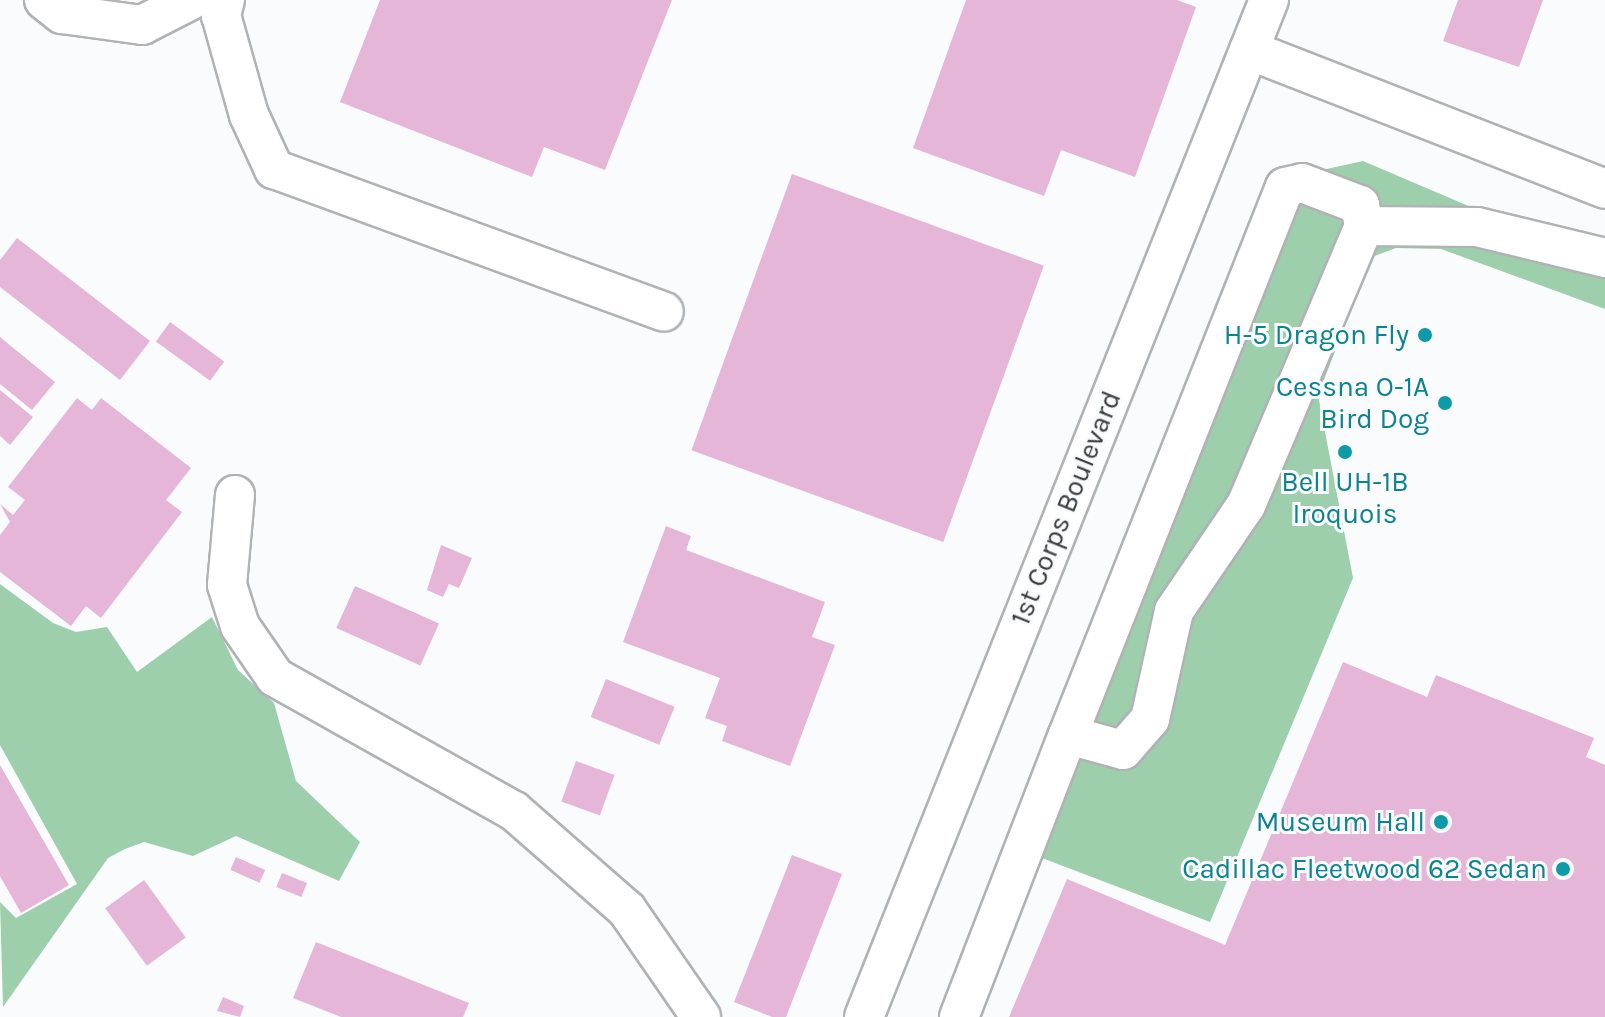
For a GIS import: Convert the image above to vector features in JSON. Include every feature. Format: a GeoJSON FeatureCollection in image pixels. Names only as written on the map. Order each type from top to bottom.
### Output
{"type":"FeatureCollection","features":[{"type":"Feature","properties":{"kind":"lane"},"geometry":{"type":"LineString","coordinates":[[44,0],[62,14],[142,25],[191,0]]}},
{"type":"Feature","properties":{"kind":"lane"},"geometry":{"type":"LineString","coordinates":[[225,0],[221,15],[249,115],[274,169],[664,312]]}},
{"type":"Feature","properties":{"kind":"lane","name":"1st Corps Boulevard"},"geometry":{"type":"LineString","coordinates":[[864,1017],[1269,0]]}},
{"type":"Feature","properties":{"kind":"lane"},"geometry":{"type":"LineString","coordinates":[[1249,50],[1605,189]]}},
{"type":"Feature","properties":{"kind":"lane"},"geometry":{"type":"LineString","coordinates":[[959,1017],[1068,735],[1285,187],[1302,183],[1360,205],[1364,226],[1246,505],[1174,611],[1150,719],[1123,750],[1068,735]]}},
{"type":"Feature","properties":{"kind":"lane"},"geometry":{"type":"LineString","coordinates":[[1364,226],[1477,227],[1605,258]]}},
{"type":"Feature","properties":{"kind":"lane"},"geometry":{"type":"LineString","coordinates":[[235,495],[227,585],[240,626],[275,677],[514,811],[627,910],[701,1017]]}},
{"type":"Feature","properties":{"kind":"green space"},"geometry":{"type":"Polygon","coordinates":[[[1363,161],[1605,264],[1605,309],[1441,249],[1396,248],[1372,257],[1318,395],[1353,578],[1210,922],[1042,858],[1298,201],[1313,172],[1363,161]]]}},
{"type":"Feature","properties":{"kind":"green space"},"geometry":{"type":"Polygon","coordinates":[[[0,584],[53,623],[76,632],[107,627],[137,672],[212,617],[238,670],[274,703],[296,781],[360,842],[339,881],[236,836],[193,856],[144,842],[125,849],[108,858],[3,1007],[0,902],[16,918],[77,884],[0,745],[0,584]]]}},
{"type":"Feature","properties":{"kind":"building"},"geometry":{"type":"Polygon","coordinates":[[[380,0],[672,0],[605,170],[544,147],[532,177],[340,102],[380,0]]]}},
{"type":"Feature","properties":{"kind":"building"},"geometry":{"type":"Polygon","coordinates":[[[966,0],[1177,0],[1196,7],[1135,177],[1061,150],[1044,196],[913,148],[966,0]]]}},
{"type":"Feature","properties":{"kind":"building"},"geometry":{"type":"Polygon","coordinates":[[[1458,0],[1543,0],[1519,67],[1443,41],[1458,0]]]}},
{"type":"Feature","properties":{"kind":"building"},"geometry":{"type":"Polygon","coordinates":[[[792,174],[1044,266],[943,542],[691,450],[792,174]]]}},
{"type":"Feature","properties":{"kind":"building"},"geometry":{"type":"Polygon","coordinates":[[[17,238],[150,341],[120,380],[0,287],[0,260],[17,238]]]}},
{"type":"Feature","properties":{"kind":"building"},"geometry":{"type":"Polygon","coordinates":[[[170,322],[224,361],[210,381],[156,341],[170,322]]]}},
{"type":"Feature","properties":{"kind":"building"},"geometry":{"type":"Polygon","coordinates":[[[0,337],[55,382],[32,410],[0,384],[0,337]]]}},
{"type":"Feature","properties":{"kind":"building"},"geometry":{"type":"Polygon","coordinates":[[[0,390],[33,417],[10,445],[0,436],[0,390]]]}},
{"type":"Feature","properties":{"kind":"building"},"geometry":{"type":"Polygon","coordinates":[[[77,398],[92,410],[101,398],[191,468],[166,500],[182,512],[101,618],[86,606],[71,626],[0,572],[0,535],[10,522],[0,504],[13,515],[25,500],[8,487],[77,398]]]}},
{"type":"Feature","properties":{"kind":"building"},"geometry":{"type":"Polygon","coordinates":[[[666,526],[691,536],[686,550],[825,602],[812,637],[835,645],[790,766],[722,741],[727,726],[705,718],[720,678],[623,642],[666,526]]]}},
{"type":"Feature","properties":{"kind":"building"},"geometry":{"type":"Polygon","coordinates":[[[441,545],[472,558],[459,588],[449,584],[443,597],[427,590],[441,545]]]}},
{"type":"Feature","properties":{"kind":"building"},"geometry":{"type":"Polygon","coordinates":[[[355,586],[439,623],[420,665],[336,628],[355,586]]]}},
{"type":"Feature","properties":{"kind":"building","name":"Museum Hall"},"geometry":{"type":"Polygon","coordinates":[[[1343,662],[1427,697],[1436,675],[1594,738],[1586,757],[1605,765],[1605,1017],[1009,1017],[1067,879],[1225,945],[1343,662]]]}},
{"type":"Feature","properties":{"kind":"building"},"geometry":{"type":"Polygon","coordinates":[[[606,679],[675,707],[659,745],[591,717],[606,679]]]}},
{"type":"Feature","properties":{"kind":"building"},"geometry":{"type":"Polygon","coordinates":[[[576,761],[615,775],[600,815],[561,801],[576,761]]]}},
{"type":"Feature","properties":{"kind":"building"},"geometry":{"type":"Polygon","coordinates":[[[0,765],[69,885],[21,913],[0,876],[0,765]]]}},
{"type":"Feature","properties":{"kind":"building"},"geometry":{"type":"Polygon","coordinates":[[[792,855],[842,874],[786,1017],[772,1017],[734,1002],[792,855]]]}},
{"type":"Feature","properties":{"kind":"building"},"geometry":{"type":"Polygon","coordinates":[[[236,857],[265,870],[260,883],[230,870],[236,857]]]}},
{"type":"Feature","properties":{"kind":"building"},"geometry":{"type":"Polygon","coordinates":[[[282,873],[307,883],[301,897],[276,887],[282,873]]]}},
{"type":"Feature","properties":{"kind":"building"},"geometry":{"type":"Polygon","coordinates":[[[144,880],[186,937],[147,966],[105,908],[144,880]]]}},
{"type":"Feature","properties":{"kind":"building"},"geometry":{"type":"Polygon","coordinates":[[[316,942],[469,1003],[463,1017],[341,1017],[293,998],[316,942]]]}},
{"type":"Feature","properties":{"kind":"building"},"geometry":{"type":"Polygon","coordinates":[[[223,997],[244,1006],[240,1017],[217,1011],[223,997]]]}},
{"type":"Feature","properties":{"kind":"place","name":"H-5 Dragon Fly"},"geometry":{"type":"Point","coordinates":[1425,335]}},
{"type":"Feature","properties":{"kind":"place","name":"Cessna O-1A Bird Dog"},"geometry":{"type":"Point","coordinates":[1445,403]}},
{"type":"Feature","properties":{"kind":"place","name":"Bell UH-1B Iroquois"},"geometry":{"type":"Point","coordinates":[1345,452]}},
{"type":"Feature","properties":{"kind":"place","name":"Museum Hall"},"geometry":{"type":"Point","coordinates":[1441,822]}},
{"type":"Feature","properties":{"kind":"place","name":"Cadillac Fleetwood 62 Sedan"},"geometry":{"type":"Point","coordinates":[1563,869]}}]}
